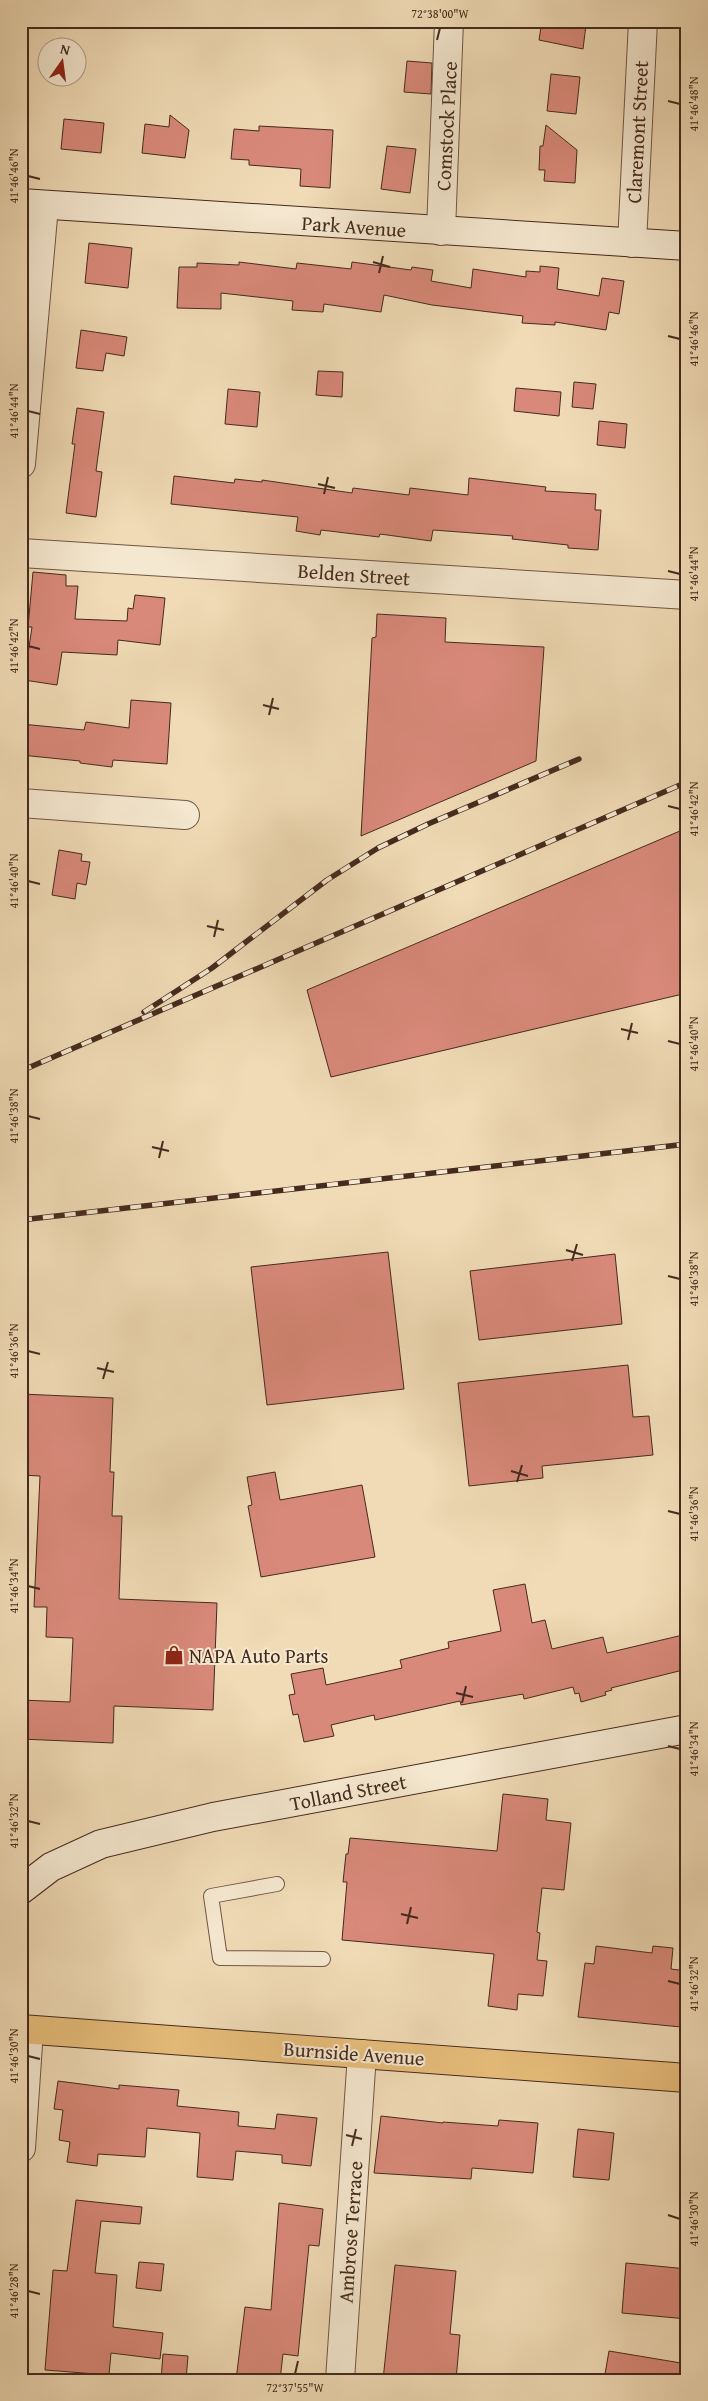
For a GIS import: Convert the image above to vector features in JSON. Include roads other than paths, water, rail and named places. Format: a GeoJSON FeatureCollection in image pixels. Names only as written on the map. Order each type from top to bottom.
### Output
{"type":"FeatureCollection","features":[{"type":"Feature","properties":{"kind":"main road","name":"Burnside Avenue"},"geometry":{"type":"LineString","coordinates":[[25,2030],[687,2078]]}},
{"type":"Feature","properties":{"kind":"street","name":"Comstock Place"},"geometry":{"type":"LineString","coordinates":[[441,231],[449,21]]}},
{"type":"Feature","properties":{"kind":"street","name":"Claremont Street"},"geometry":{"type":"LineString","coordinates":[[632,242],[643,21]]}},
{"type":"Feature","properties":{"kind":"street","name":"Park Avenue"},"geometry":{"type":"LineString","coordinates":[[32,204],[687,246]]}},
{"type":"Feature","properties":{"kind":"street"},"geometry":{"type":"LineString","coordinates":[[21,464],[32,204]]}},
{"type":"Feature","properties":{"kind":"street","name":"Belden Street"},"geometry":{"type":"LineString","coordinates":[[21,553],[687,595]]}},
{"type":"Feature","properties":{"kind":"street"},"geometry":{"type":"LineString","coordinates":[[21,803],[185,814]]}},
{"type":"Feature","properties":{"kind":"street","name":"Tolland Street"},"geometry":{"type":"LineString","coordinates":[[21,1890],[51,1866],[101,1844],[213,1817],[687,1729]]}},
{"type":"Feature","properties":{"kind":"street"},"geometry":{"type":"LineString","coordinates":[[21,2148],[25,2030]]}},
{"type":"Feature","properties":{"kind":"street","name":"Ambrose Terrace"},"geometry":{"type":"LineString","coordinates":[[340,2380],[362,2054]]}},
{"type":"Feature","properties":{"kind":"lane"},"geometry":{"type":"LineString","coordinates":[[277,1884],[211,1896],[220,1958],[323,1959]]}},
{"type":"Feature","properties":{"kind":"railway"},"geometry":{"type":"LineString","coordinates":[[144,1012],[212,968],[327,880],[378,848],[428,824],[579,759]]}},
{"type":"Feature","properties":{"kind":"railway"},"geometry":{"type":"LineString","coordinates":[[21,1071],[687,782]]}},
{"type":"Feature","properties":{"kind":"railway"},"geometry":{"type":"LineString","coordinates":[[21,1220],[687,1144]]}},
{"type":"Feature","properties":{"kind":"place","name":"NAPA Auto Parts"},"geometry":{"type":"Point","coordinates":[174,1655]}}]}
